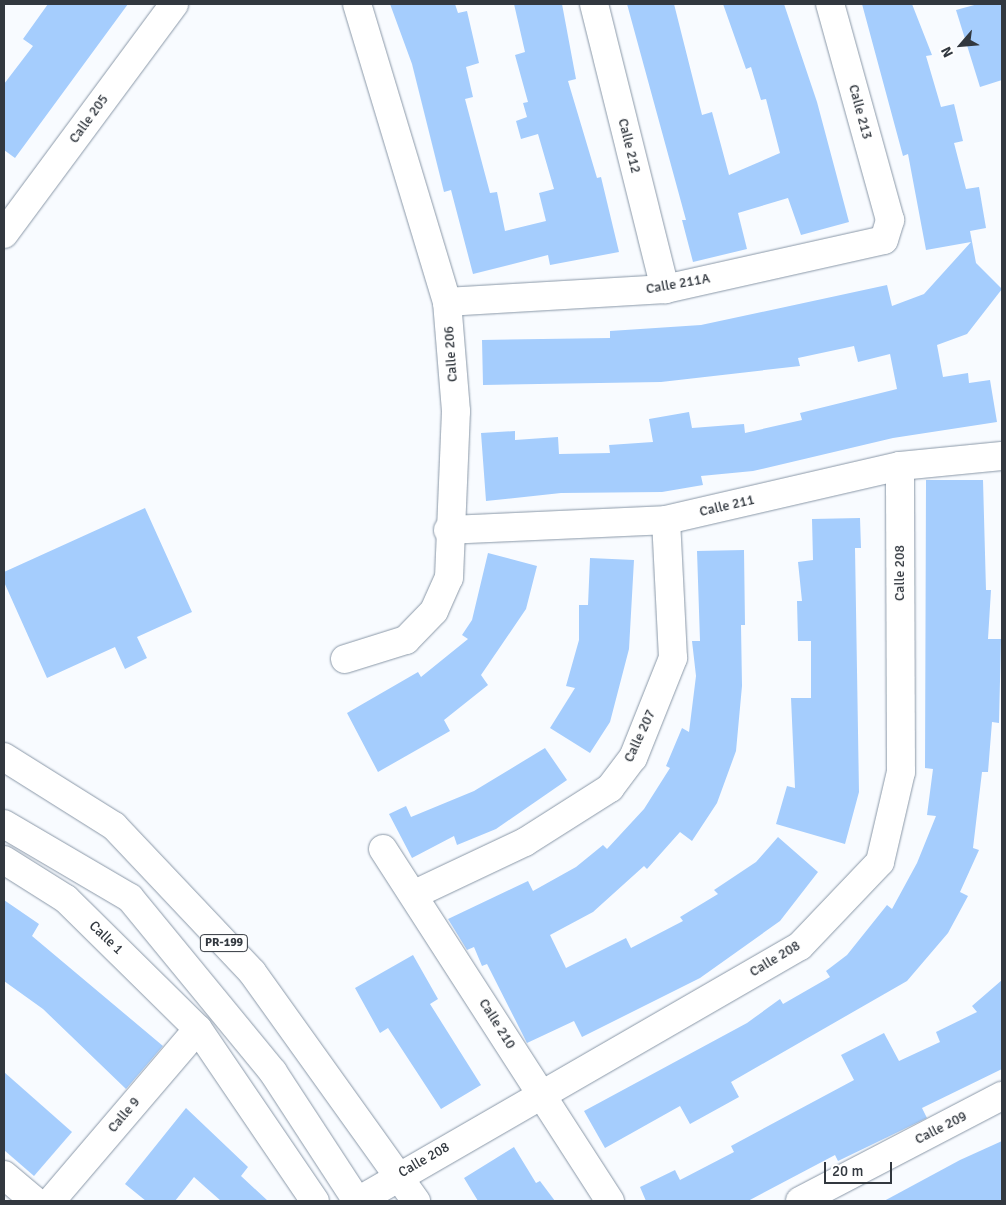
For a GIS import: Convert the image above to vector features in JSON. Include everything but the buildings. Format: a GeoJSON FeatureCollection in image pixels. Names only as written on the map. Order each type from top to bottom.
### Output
{"type":"FeatureCollection","features":[{"type":"Feature","properties":{"kind":"street","name":"Calle 205"},"geometry":{"type":"LineString","coordinates":[[4,234],[174,4]]}},
{"type":"Feature","properties":{"kind":"street","name":"Calle 206"},"geometry":{"type":"LineString","coordinates":[[346,659],[406,640],[434,611],[449,578],[448,530],[456,411],[447,302],[357,4]]}},
{"type":"Feature","properties":{"kind":"street","name":"Calle 212"},"geometry":{"type":"LineString","coordinates":[[594,4],[665,289]]}},
{"type":"Feature","properties":{"kind":"street","name":"Calle 213"},"geometry":{"type":"LineString","coordinates":[[830,4],[890,220]]}},
{"type":"Feature","properties":{"kind":"street","name":"Calle 211A"},"geometry":{"type":"LineString","coordinates":[[447,302],[665,289],[884,240],[890,220]]}},
{"type":"Feature","properties":{"kind":"street","name":"Calle 211"},"geometry":{"type":"LineString","coordinates":[[448,530],[666,520],[900,466],[1002,456]]}},
{"type":"Feature","properties":{"kind":"street","name":"Calle 208"},"geometry":{"type":"LineString","coordinates":[[358,1201],[399,1174],[800,946],[880,862],[901,772],[900,466]]}},
{"type":"Feature","properties":{"kind":"street","name":"Calle 207"},"geometry":{"type":"LineString","coordinates":[[415,894],[526,842],[610,788],[633,758],[673,658],[666,520]]}},
{"type":"Feature","properties":{"kind":"street","name":"PR-199"},"geometry":{"type":"LineString","coordinates":[[4,757],[114,826],[245,965],[399,1174],[416,1201]]}},
{"type":"Feature","properties":{"kind":"street","name":"PR-199"},"geometry":{"type":"LineString","coordinates":[[4,824],[130,898],[273,1072],[358,1201]]}},
{"type":"Feature","properties":{"kind":"street","name":"Calle 210"},"geometry":{"type":"LineString","coordinates":[[383,849],[415,894],[610,1201]]}},
{"type":"Feature","properties":{"kind":"street","name":"Calle 1"},"geometry":{"type":"LineString","coordinates":[[4,860],[66,899],[198,1029],[315,1201]]}},
{"type":"Feature","properties":{"kind":"street","name":"Calle 9"},"geometry":{"type":"LineString","coordinates":[[51,1201],[198,1029]]}},
{"type":"Feature","properties":{"kind":"street","name":"Calle 209"},"geometry":{"type":"LineString","coordinates":[[800,1201],[1002,1096]]}},
{"type":"Feature","properties":{"kind":"street"},"geometry":{"type":"LineString","coordinates":[[4,1175],[35,1201]]}}]}
